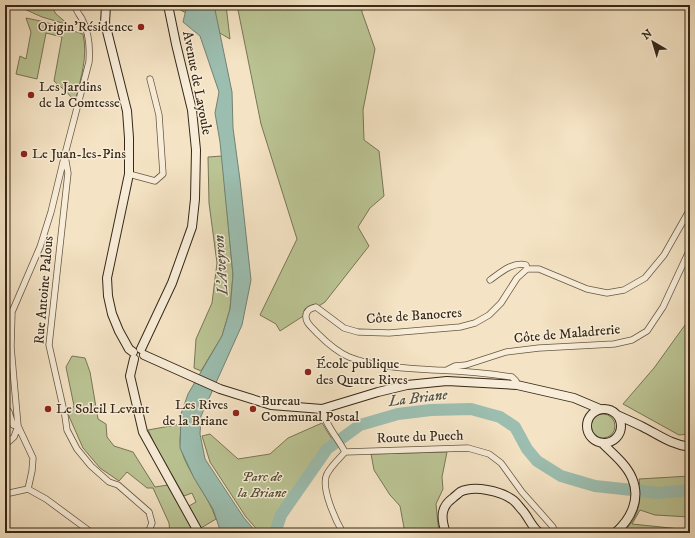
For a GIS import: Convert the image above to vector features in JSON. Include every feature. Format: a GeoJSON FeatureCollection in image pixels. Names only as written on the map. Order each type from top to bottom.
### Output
{"type":"FeatureCollection","features":[{"type":"Feature","properties":{"kind":"main road"},"geometry":{"type":"LineString","coordinates":[[106,5],[105,23],[127,111],[129,138],[129,174],[107,278],[108,296],[112,314],[123,338],[138,355],[153,359],[218,388],[271,405],[322,409],[407,385],[447,381],[517,385],[574,398],[600,409],[609,410],[670,442],[690,447]]}},
{"type":"Feature","properties":{"kind":"main road","name":"Avenue de Layoule"},"geometry":{"type":"LineString","coordinates":[[168,5],[192,110],[196,150],[192,226],[172,283],[131,370],[130,376],[143,432],[199,533]]}},
{"type":"Feature","properties":{"kind":"main road"},"geometry":{"type":"LineString","coordinates":[[582,402],[590,416]]}},
{"type":"Feature","properties":{"kind":"main road"},"geometry":{"type":"LineString","coordinates":[[600,409],[590,416],[586,427],[588,433],[591,438],[602,443],[626,468],[632,479],[636,499],[630,516],[615,533]]}},
{"type":"Feature","properties":{"kind":"main road"},"geometry":{"type":"LineString","coordinates":[[617,415],[620,420],[620,431]]}},
{"type":"Feature","properties":{"kind":"main road"},"geometry":{"type":"LineString","coordinates":[[602,443],[613,440],[620,431],[632,427],[644,428]]}},
{"type":"Feature","properties":{"kind":"main road"},"geometry":{"type":"LineString","coordinates":[[613,440],[618,459]]}},
{"type":"Feature","properties":{"kind":"main road"},"geometry":{"type":"LineString","coordinates":[[446,533],[443,523],[442,510],[450,500],[461,492],[480,489],[497,492],[513,500],[540,533]]}},
{"type":"Feature","properties":{"kind":"street"},"geometry":{"type":"LineString","coordinates":[[28,489],[34,458],[18,426],[11,347],[12,312],[40,247],[51,212],[64,154],[89,62],[90,50],[86,29],[75,5]]}},
{"type":"Feature","properties":{"kind":"street"},"geometry":{"type":"LineString","coordinates":[[129,174],[155,181],[163,174],[159,115],[150,79]]}},
{"type":"Feature","properties":{"kind":"street","name":"Rue Antoine Palous"},"geometry":{"type":"LineString","coordinates":[[64,154],[68,173],[49,345],[66,416],[67,430],[77,449],[90,466],[109,482],[118,485],[149,512],[152,523],[148,533]]}},
{"type":"Feature","properties":{"kind":"street"},"geometry":{"type":"LineString","coordinates":[[490,280],[513,265],[521,263],[526,265],[527,269],[539,269],[588,289],[607,293],[624,290],[645,278],[664,255],[690,209]]}},
{"type":"Feature","properties":{"kind":"street","name":"Côte de Maladrerie"},"geometry":{"type":"LineString","coordinates":[[444,370],[455,366],[466,365],[506,352],[539,348],[614,344],[632,340],[647,331],[663,307],[690,249]]}},
{"type":"Feature","properties":{"kind":"street","name":"Côte de Banocres"},"geometry":{"type":"LineString","coordinates":[[444,370],[399,368],[369,363],[348,356],[333,348],[313,329],[307,322],[305,316],[311,308],[316,307],[344,328],[358,332],[389,333],[460,327],[475,323],[489,315],[501,303],[517,278],[527,269]]}},
{"type":"Feature","properties":{"kind":"street"},"geometry":{"type":"LineString","coordinates":[[444,370],[512,377],[516,381],[517,385]]}},
{"type":"Feature","properties":{"kind":"street"},"geometry":{"type":"LineString","coordinates":[[5,406],[13,425],[18,426]]}},
{"type":"Feature","properties":{"kind":"street"},"geometry":{"type":"LineString","coordinates":[[322,409],[330,427],[344,451],[326,475],[325,484],[333,515],[342,533]]}},
{"type":"Feature","properties":{"kind":"street"},"geometry":{"type":"LineString","coordinates":[[5,445],[14,437],[18,426]]}},
{"type":"Feature","properties":{"kind":"street","name":"Route du Puech"},"geometry":{"type":"LineString","coordinates":[[344,451],[468,448],[489,454],[501,463],[522,492],[553,527],[554,533]]}},
{"type":"Feature","properties":{"kind":"street"},"geometry":{"type":"LineString","coordinates":[[5,494],[28,489],[46,499],[92,533]]}},
{"type":"Feature","properties":{"kind":"green space"},"geometry":{"type":"Polygon","coordinates":[[[8,5],[51,5],[56,14],[69,25],[42,17],[20,7],[8,5]]]}},
{"type":"Feature","properties":{"kind":"green space"},"geometry":{"type":"Polygon","coordinates":[[[226,5],[230,39],[174,6],[226,5]]]}},
{"type":"Feature","properties":{"kind":"green space"},"geometry":{"type":"Polygon","coordinates":[[[237,5],[362,5],[362,12],[375,49],[363,110],[364,140],[379,151],[384,196],[370,208],[358,227],[369,246],[325,302],[280,331],[276,324],[260,315],[297,239],[261,124],[237,5]]]}},
{"type":"Feature","properties":{"kind":"green space"},"geometry":{"type":"Polygon","coordinates":[[[26,18],[45,22],[83,34],[85,50],[82,74],[76,98],[71,97],[54,81],[62,37],[46,33],[37,79],[16,74],[20,56],[26,59],[31,32],[26,18]]]}},
{"type":"Feature","properties":{"kind":"green space"},"geometry":{"type":"Polygon","coordinates":[[[222,156],[233,275],[230,309],[222,336],[201,371],[194,368],[196,339],[212,303],[217,263],[209,203],[208,157],[222,156]]]}},
{"type":"Feature","properties":{"kind":"green space"},"geometry":{"type":"Polygon","coordinates":[[[690,318],[690,434],[679,435],[623,404],[654,368],[690,318]]]}},
{"type":"Feature","properties":{"kind":"green space"},"geometry":{"type":"Polygon","coordinates":[[[72,356],[85,358],[90,372],[98,419],[106,424],[107,437],[114,446],[133,452],[155,487],[168,485],[195,533],[170,533],[169,523],[153,488],[147,488],[127,472],[119,481],[100,468],[83,448],[68,414],[74,406],[66,367],[72,356]]]}},
{"type":"Feature","properties":{"kind":"green space"},"geometry":{"type":"Polygon","coordinates":[[[603,414],[612,417],[615,426],[612,435],[603,438],[594,435],[591,426],[594,417],[603,414]]]}},
{"type":"Feature","properties":{"kind":"green space","name":"Parc de la Briane"},"geometry":{"type":"Polygon","coordinates":[[[322,423],[332,439],[279,514],[271,533],[260,533],[246,517],[210,462],[202,436],[210,434],[238,459],[270,454],[288,438],[322,423]]]}},
{"type":"Feature","properties":{"kind":"green space"},"geometry":{"type":"Polygon","coordinates":[[[181,424],[180,446],[184,458],[208,501],[216,519],[201,528],[189,506],[196,502],[192,493],[184,496],[148,430],[181,424]]]}},
{"type":"Feature","properties":{"kind":"green space"},"geometry":{"type":"Polygon","coordinates":[[[447,452],[442,477],[443,489],[436,504],[439,533],[405,533],[400,506],[390,495],[374,470],[371,454],[447,452]]]}},
{"type":"Feature","properties":{"kind":"green space"},"geometry":{"type":"Polygon","coordinates":[[[690,476],[690,517],[655,515],[640,510],[632,524],[690,530],[690,533],[622,533],[636,515],[638,509],[640,495],[639,479],[690,476]]]}},
{"type":"Feature","properties":{"kind":"shaded area"},"geometry":{"type":"Polygon","coordinates":[[[187,5],[214,5],[232,92],[233,128],[251,280],[242,325],[201,416],[200,434],[205,459],[244,518],[257,533],[221,533],[213,509],[194,478],[180,448],[181,414],[188,394],[222,336],[230,309],[233,275],[220,142],[215,113],[219,92],[200,36],[183,22],[187,5]]]}},
{"type":"Feature","properties":{"kind":"waterway","name":"La Briane"},"geometry":{"type":"LineString","coordinates":[[275,533],[281,515],[327,449],[360,425],[398,414],[431,410],[471,409],[500,417],[515,427],[527,449],[537,461],[561,476],[595,486],[658,493],[690,490]]}},
{"type":"Feature","properties":{"kind":"place","name":"Origin'Résidence"},"geometry":{"type":"Point","coordinates":[141,27]}},
{"type":"Feature","properties":{"kind":"place","name":"Les Jardins de la Comtesse"},"geometry":{"type":"Point","coordinates":[31,95]}},
{"type":"Feature","properties":{"kind":"place","name":"Le Juan-les-Pins"},"geometry":{"type":"Point","coordinates":[24,154]}},
{"type":"Feature","properties":{"kind":"place","name":"École publique des Quatre Rives"},"geometry":{"type":"Point","coordinates":[308,372]}},
{"type":"Feature","properties":{"kind":"place","name":"Le Soleil Levant"},"geometry":{"type":"Point","coordinates":[48,409]}},
{"type":"Feature","properties":{"kind":"place","name":"Bureau Communal Postal"},"geometry":{"type":"Point","coordinates":[253,409]}},
{"type":"Feature","properties":{"kind":"place","name":"Les Rives de la Briane"},"geometry":{"type":"Point","coordinates":[236,413]}},
{"type":"Feature","properties":{"kind":"water label","name":"L'Aveyron"},"geometry":{"type":"Point","coordinates":[221,265]}}]}
